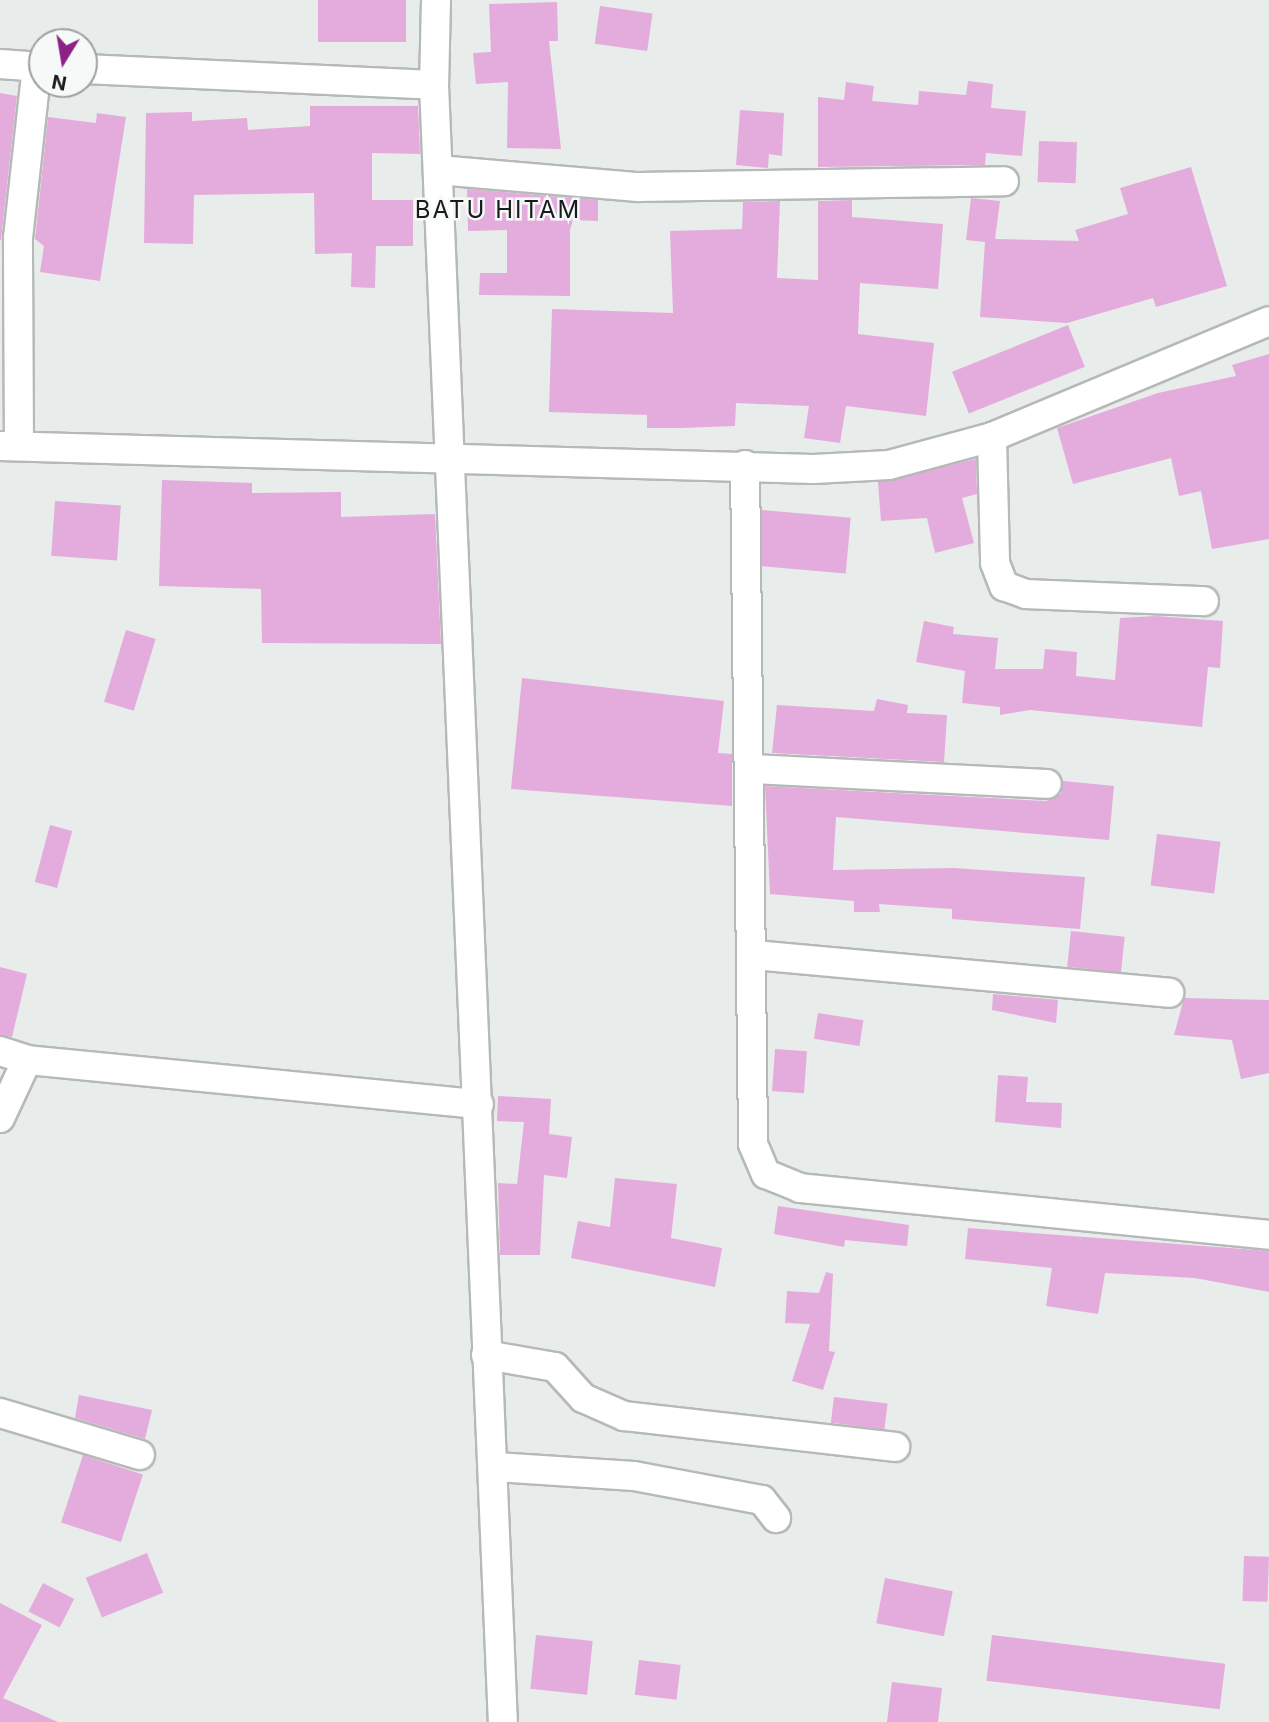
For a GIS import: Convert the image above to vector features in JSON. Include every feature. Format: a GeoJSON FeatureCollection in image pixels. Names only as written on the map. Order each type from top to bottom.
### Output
{"type":"FeatureCollection","features":[{"type":"Feature","properties":{"kind":"street"},"geometry":{"type":"LineString","coordinates":[[436,0],[433,85],[479,1104],[486,1355],[496,1467],[503,1722]]}},
{"type":"Feature","properties":{"kind":"street"},"geometry":{"type":"LineString","coordinates":[[0,64],[28,66]]}},
{"type":"Feature","properties":{"kind":"street"},"geometry":{"type":"LineString","coordinates":[[98,70],[433,85]]}},
{"type":"Feature","properties":{"kind":"street"},"geometry":{"type":"LineString","coordinates":[[36,98],[18,238],[10,446],[745,465],[814,470],[889,465],[992,437],[1269,321]]}},
{"type":"Feature","properties":{"kind":"street"},"geometry":{"type":"LineString","coordinates":[[438,170],[638,187],[1004,181]]}},
{"type":"Feature","properties":{"kind":"street"},"geometry":{"type":"LineString","coordinates":[[992,437],[995,563],[1004,586],[1026,594],[1204,601]]}},
{"type":"Feature","properties":{"kind":"street"},"geometry":{"type":"LineString","coordinates":[[745,465],[752,769],[753,1144],[766,1174],[780,1182],[1269,1235]]}},
{"type":"Feature","properties":{"kind":"street"},"geometry":{"type":"LineString","coordinates":[[752,769],[1047,784]]}},
{"type":"Feature","properties":{"kind":"street"},"geometry":{"type":"LineString","coordinates":[[754,955],[1169,993]]}},
{"type":"Feature","properties":{"kind":"street"},"geometry":{"type":"LineString","coordinates":[[0,1051],[27,1060],[479,1104]]}},
{"type":"Feature","properties":{"kind":"street"},"geometry":{"type":"LineString","coordinates":[[0,1118],[27,1060]]}},
{"type":"Feature","properties":{"kind":"street"},"geometry":{"type":"LineString","coordinates":[[486,1355],[555,1367],[583,1398],[624,1416],[895,1447]]}},
{"type":"Feature","properties":{"kind":"street"},"geometry":{"type":"LineString","coordinates":[[0,1413],[140,1455]]}},
{"type":"Feature","properties":{"kind":"street"},"geometry":{"type":"LineString","coordinates":[[496,1467],[634,1476],[762,1500],[776,1518]]}},
{"type":"Feature","properties":{"kind":"building"},"geometry":{"type":"Polygon","coordinates":[[[318,0],[406,0],[406,42],[318,42],[318,0]]]}},
{"type":"Feature","properties":{"kind":"building"},"geometry":{"type":"Polygon","coordinates":[[[557,2],[558,41],[549,41],[561,149],[507,148],[508,82],[476,84],[473,53],[491,52],[489,4],[557,2]]]}},
{"type":"Feature","properties":{"kind":"building"},"geometry":{"type":"Polygon","coordinates":[[[600,6],[652,13],[647,51],[595,44],[600,6]]]}},
{"type":"Feature","properties":{"kind":"building"},"geometry":{"type":"Polygon","coordinates":[[[968,81],[993,84],[991,108],[1026,111],[1022,156],[986,153],[985,165],[818,167],[818,97],[844,100],[846,82],[874,86],[872,101],[918,105],[919,91],[966,95],[968,81]]]}},
{"type":"Feature","properties":{"kind":"building"},"geometry":{"type":"Polygon","coordinates":[[[0,93],[17,96],[1,240],[0,240],[0,93]]]}},
{"type":"Feature","properties":{"kind":"building"},"geometry":{"type":"Polygon","coordinates":[[[310,106],[418,106],[420,154],[372,153],[372,200],[413,200],[413,246],[376,246],[375,288],[351,287],[352,253],[315,254],[314,193],[194,195],[193,244],[144,243],[146,113],[192,112],[192,121],[247,118],[248,130],[310,126],[310,106]]]}},
{"type":"Feature","properties":{"kind":"building"},"geometry":{"type":"Polygon","coordinates":[[[740,110],[784,113],[782,156],[769,154],[768,168],[736,165],[740,110]]]}},
{"type":"Feature","properties":{"kind":"building"},"geometry":{"type":"Polygon","coordinates":[[[97,113],[126,117],[100,281],[40,272],[44,246],[35,239],[48,117],[96,123],[97,113]]]}},
{"type":"Feature","properties":{"kind":"building"},"geometry":{"type":"Polygon","coordinates":[[[1039,141],[1077,142],[1076,183],[1038,182],[1039,141]]]}},
{"type":"Feature","properties":{"kind":"building"},"geometry":{"type":"Polygon","coordinates":[[[1191,167],[1227,286],[1156,307],[1153,298],[1067,323],[980,317],[985,242],[966,240],[971,198],[1000,201],[995,239],[1079,241],[1075,230],[1128,214],[1120,188],[1191,167]]]}},
{"type":"Feature","properties":{"kind":"building"},"geometry":{"type":"Polygon","coordinates":[[[467,189],[598,200],[598,221],[573,220],[570,230],[570,296],[479,295],[480,273],[507,273],[507,230],[468,231],[467,189]]]}},
{"type":"Feature","properties":{"kind":"building"},"geometry":{"type":"Polygon","coordinates":[[[852,200],[852,217],[943,224],[938,289],[860,283],[858,334],[934,343],[926,416],[846,406],[840,443],[804,438],[809,406],[736,403],[735,426],[680,428],[647,428],[647,415],[549,412],[552,309],[673,313],[670,231],[742,229],[743,202],[780,201],[777,278],[818,280],[818,201],[852,200]]]}},
{"type":"Feature","properties":{"kind":"building"},"geometry":{"type":"Polygon","coordinates":[[[1068,325],[1085,367],[969,414],[952,372],[1068,325]]]}},
{"type":"Feature","properties":{"kind":"building"},"geometry":{"type":"Polygon","coordinates":[[[1269,354],[1269,539],[1212,549],[1201,491],[1179,496],[1171,458],[1073,484],[1057,428],[1158,393],[1236,376],[1232,365],[1269,354]]]}},
{"type":"Feature","properties":{"kind":"building"},"geometry":{"type":"Polygon","coordinates":[[[976,459],[977,494],[962,498],[974,543],[935,553],[927,518],[881,521],[878,482],[976,459]]]}},
{"type":"Feature","properties":{"kind":"building"},"geometry":{"type":"Polygon","coordinates":[[[162,480],[252,483],[252,493],[341,492],[341,517],[435,514],[441,644],[262,643],[261,589],[159,586],[162,480]]]}},
{"type":"Feature","properties":{"kind":"building"},"geometry":{"type":"Polygon","coordinates":[[[55,501],[121,506],[117,560],[51,556],[55,501]]]}},
{"type":"Feature","properties":{"kind":"building"},"geometry":{"type":"Polygon","coordinates":[[[762,510],[851,518],[846,574],[757,566],[762,510]]]}},
{"type":"Feature","properties":{"kind":"building"},"geometry":{"type":"Polygon","coordinates":[[[1156,616],[1223,621],[1220,668],[1208,667],[1202,727],[1030,710],[1000,715],[1000,707],[962,703],[965,671],[916,662],[924,621],[954,627],[953,634],[998,638],[995,669],[1043,669],[1045,649],[1077,652],[1076,676],[1115,680],[1120,618],[1156,616]]]}},
{"type":"Feature","properties":{"kind":"building"},"geometry":{"type":"Polygon","coordinates":[[[126,630],[156,639],[134,711],[104,702],[126,630]]]}},
{"type":"Feature","properties":{"kind":"building"},"geometry":{"type":"Polygon","coordinates":[[[522,678],[724,701],[718,753],[732,754],[732,806],[511,789],[522,678]]]}},
{"type":"Feature","properties":{"kind":"building"},"geometry":{"type":"Polygon","coordinates":[[[877,699],[908,705],[907,713],[947,715],[944,762],[772,753],[777,705],[874,711],[877,699]]]}},
{"type":"Feature","properties":{"kind":"building"},"geometry":{"type":"Polygon","coordinates":[[[1063,781],[1114,786],[1109,840],[836,817],[833,870],[954,868],[1085,877],[1080,929],[952,919],[952,909],[879,904],[880,912],[854,912],[854,901],[770,894],[765,786],[1046,801],[1061,794],[1063,781]]]}},
{"type":"Feature","properties":{"kind":"building"},"geometry":{"type":"Polygon","coordinates":[[[50,825],[72,831],[57,888],[35,882],[50,825]]]}},
{"type":"Feature","properties":{"kind":"building"},"geometry":{"type":"Polygon","coordinates":[[[1157,834],[1221,842],[1214,893],[1151,886],[1157,834]]]}},
{"type":"Feature","properties":{"kind":"building"},"geometry":{"type":"Polygon","coordinates":[[[1071,931],[1125,937],[1121,972],[1067,967],[1071,931]]]}},
{"type":"Feature","properties":{"kind":"building"},"geometry":{"type":"Polygon","coordinates":[[[0,967],[27,974],[12,1037],[0,1035],[0,967]]]}},
{"type":"Feature","properties":{"kind":"building"},"geometry":{"type":"Polygon","coordinates":[[[993,994],[1058,1000],[1056,1023],[992,1010],[993,994]]]}},
{"type":"Feature","properties":{"kind":"building"},"geometry":{"type":"Polygon","coordinates":[[[1184,998],[1269,1000],[1269,1073],[1241,1079],[1232,1040],[1174,1035],[1184,998]]]}},
{"type":"Feature","properties":{"kind":"building"},"geometry":{"type":"Polygon","coordinates":[[[818,1013],[863,1020],[859,1046],[814,1039],[818,1013]]]}},
{"type":"Feature","properties":{"kind":"building"},"geometry":{"type":"Polygon","coordinates":[[[775,1049],[807,1051],[804,1093],[772,1091],[775,1049]]]}},
{"type":"Feature","properties":{"kind":"building"},"geometry":{"type":"Polygon","coordinates":[[[998,1075],[1028,1077],[1026,1102],[1062,1103],[1061,1128],[995,1122],[998,1075]]]}},
{"type":"Feature","properties":{"kind":"building"},"geometry":{"type":"Polygon","coordinates":[[[498,1096],[551,1099],[549,1134],[572,1137],[567,1178],[544,1175],[540,1255],[500,1255],[498,1183],[517,1184],[524,1122],[497,1121],[498,1096]]]}},
{"type":"Feature","properties":{"kind":"building"},"geometry":{"type":"Polygon","coordinates":[[[615,1178],[677,1184],[671,1238],[722,1248],[715,1287],[571,1258],[578,1221],[610,1227],[615,1178]]]}},
{"type":"Feature","properties":{"kind":"building"},"geometry":{"type":"Polygon","coordinates":[[[778,1206],[909,1225],[907,1246],[845,1240],[844,1247],[774,1234],[778,1206]]]}},
{"type":"Feature","properties":{"kind":"building"},"geometry":{"type":"Polygon","coordinates":[[[968,1228],[1269,1251],[1269,1292],[1195,1278],[1105,1273],[1098,1314],[1046,1306],[1052,1268],[965,1259],[968,1228]]]}},
{"type":"Feature","properties":{"kind":"building"},"geometry":{"type":"Polygon","coordinates":[[[826,1272],[833,1274],[829,1351],[835,1352],[823,1390],[792,1381],[810,1324],[785,1323],[787,1291],[819,1293],[826,1272]]]}},
{"type":"Feature","properties":{"kind":"building"},"geometry":{"type":"Polygon","coordinates":[[[79,1395],[152,1410],[145,1439],[75,1418],[79,1395]]]}},
{"type":"Feature","properties":{"kind":"building"},"geometry":{"type":"Polygon","coordinates":[[[834,1397],[888,1404],[884,1429],[831,1423],[834,1397]]]}},
{"type":"Feature","properties":{"kind":"building"},"geometry":{"type":"Polygon","coordinates":[[[83,1455],[143,1474],[121,1542],[61,1523],[83,1455]]]}},
{"type":"Feature","properties":{"kind":"building"},"geometry":{"type":"Polygon","coordinates":[[[147,1553],[163,1593],[102,1618],[86,1578],[147,1553]]]}},
{"type":"Feature","properties":{"kind":"building"},"geometry":{"type":"Polygon","coordinates":[[[1244,1556],[1269,1557],[1267,1602],[1242,1601],[1244,1556]]]}},
{"type":"Feature","properties":{"kind":"building"},"geometry":{"type":"Polygon","coordinates":[[[885,1578],[953,1591],[944,1636],[876,1623],[885,1578]]]}},
{"type":"Feature","properties":{"kind":"building"},"geometry":{"type":"Polygon","coordinates":[[[43,1583],[74,1599],[60,1627],[28,1612],[43,1583]]]}},
{"type":"Feature","properties":{"kind":"building"},"geometry":{"type":"Polygon","coordinates":[[[0,1603],[42,1625],[3,1698],[58,1722],[0,1722],[0,1603]]]}},
{"type":"Feature","properties":{"kind":"building"},"geometry":{"type":"Polygon","coordinates":[[[536,1635],[593,1641],[587,1695],[530,1689],[536,1635]]]}},
{"type":"Feature","properties":{"kind":"building"},"geometry":{"type":"Polygon","coordinates":[[[992,1635],[1225,1664],[1220,1709],[986,1681],[992,1635]]]}},
{"type":"Feature","properties":{"kind":"building"},"geometry":{"type":"Polygon","coordinates":[[[639,1660],[681,1665],[676,1700],[635,1695],[639,1660]]]}},
{"type":"Feature","properties":{"kind":"building"},"geometry":{"type":"Polygon","coordinates":[[[892,1682],[942,1688],[938,1722],[887,1722],[892,1682]]]}},
{"type":"Feature","properties":{"kind":"district","name":"BATU HITAM"},"geometry":{"type":"Point","coordinates":[498,210]}}]}
